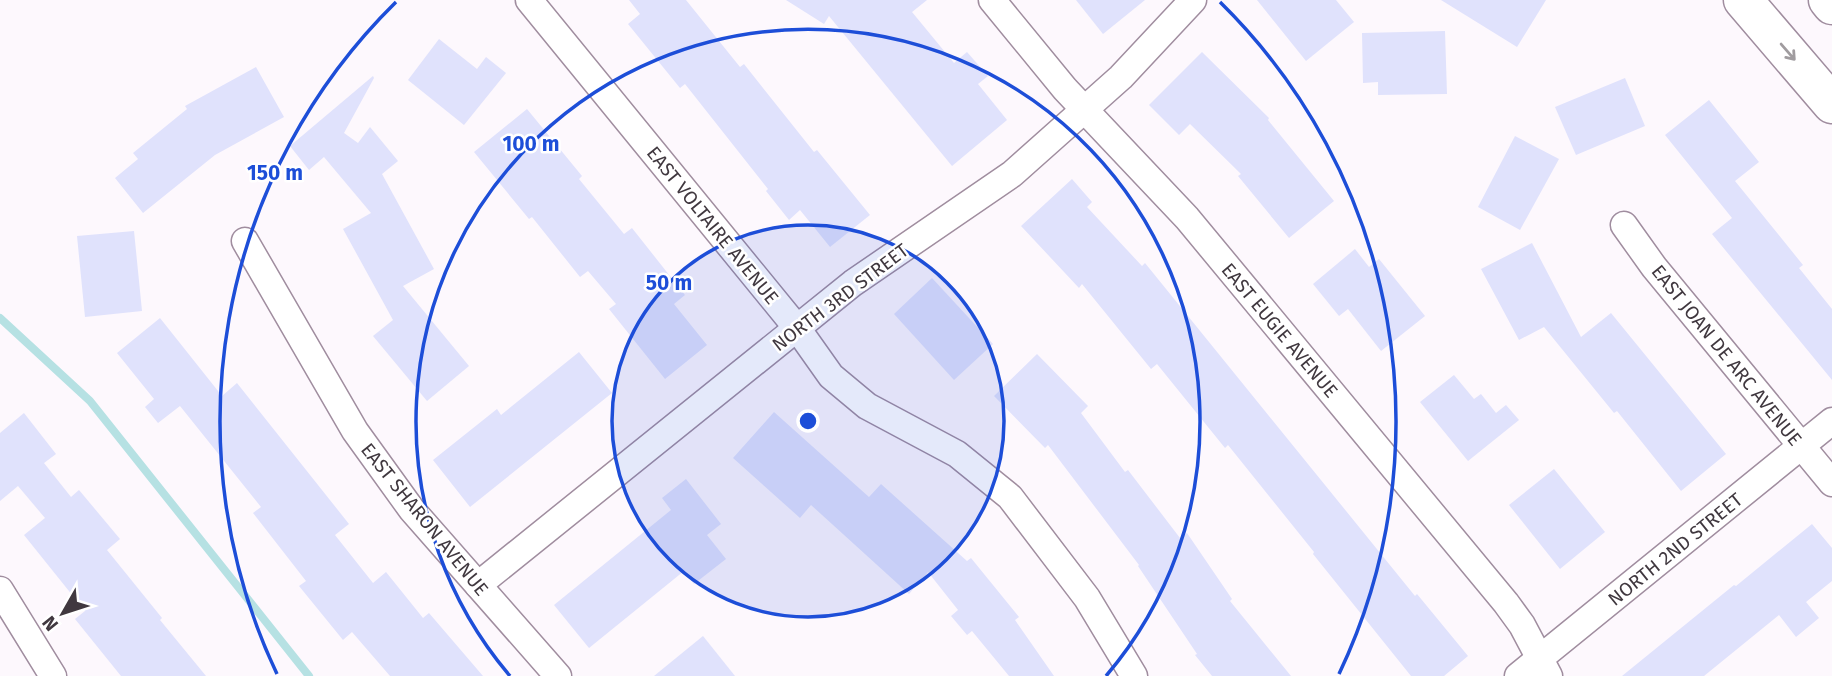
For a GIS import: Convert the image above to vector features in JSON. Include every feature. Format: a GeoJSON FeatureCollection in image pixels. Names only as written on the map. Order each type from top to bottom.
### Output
{"type":"FeatureCollection","features":[{"type":"Feature","properties":{"kind":"main road"},"geometry":{"type":"LineString","coordinates":[[1743,0],[1832,104]]}},
{"type":"Feature","properties":{"kind":"main road"},"geometry":{"type":"LineString","coordinates":[[1828,0],[1832,5]]}},
{"type":"Feature","properties":{"kind":"street","name":"EAST VOLTAIRE AVENUE"},"geometry":{"type":"LineString","coordinates":[[529,0],[796,328],[831,376],[867,406],[957,454],[1010,497],[1087,598],[1134,676]]}},
{"type":"Feature","properties":{"kind":"street","name":"EAST EUGIE AVENUE"},"geometry":{"type":"LineString","coordinates":[[992,0],[1084,111],[1187,218],[1506,603],[1522,625],[1544,667]]}},
{"type":"Feature","properties":{"kind":"street","name":"NORTH 3RD STREET"},"geometry":{"type":"LineString","coordinates":[[478,585],[853,283],[1012,174],[1121,77],[1193,0]]}},
{"type":"Feature","properties":{"kind":"street","name":"EAST JOAN DE ARC AVENUE"},"geometry":{"type":"LineString","coordinates":[[1624,226],[1654,267],[1832,483]]}},
{"type":"Feature","properties":{"kind":"street","name":"EAST SHARON AVENUE"},"geometry":{"type":"LineString","coordinates":[[245,241],[355,431],[412,510],[558,676]]}},
{"type":"Feature","properties":{"kind":"street","name":"NORTH 2ND STREET"},"geometry":{"type":"LineString","coordinates":[[1518,676],[1544,667],[1832,421]]}},
{"type":"Feature","properties":{"kind":"street"},"geometry":{"type":"LineString","coordinates":[[0,590],[53,676]]}},
{"type":"Feature","properties":{"kind":"building"},"geometry":{"type":"Polygon","coordinates":[[[629,0],[686,0],[740,67],[744,64],[814,152],[817,150],[870,215],[830,247],[800,210],[789,220],[766,191],[768,189],[685,84],[680,88],[628,24],[640,14],[629,0]]]}},
{"type":"Feature","properties":{"kind":"building"},"geometry":{"type":"Polygon","coordinates":[[[786,0],[927,0],[912,12],[954,63],[967,52],[988,76],[978,84],[1007,120],[952,166],[829,16],[824,24],[786,0]]]}},
{"type":"Feature","properties":{"kind":"building"},"geometry":{"type":"Polygon","coordinates":[[[1076,0],[1145,0],[1103,34],[1076,0]]]}},
{"type":"Feature","properties":{"kind":"building"},"geometry":{"type":"Polygon","coordinates":[[[1257,0],[1336,0],[1354,22],[1306,61],[1257,0]]]}},
{"type":"Feature","properties":{"kind":"building"},"geometry":{"type":"Polygon","coordinates":[[[1441,0],[1546,0],[1517,47],[1441,0]]]}},
{"type":"Feature","properties":{"kind":"building"},"geometry":{"type":"Polygon","coordinates":[[[1445,31],[1447,94],[1378,95],[1378,82],[1363,83],[1362,33],[1445,31]]]}},
{"type":"Feature","properties":{"kind":"building"},"geometry":{"type":"Polygon","coordinates":[[[439,39],[477,69],[486,57],[506,73],[464,125],[408,80],[439,39]]]}},
{"type":"Feature","properties":{"kind":"building"},"geometry":{"type":"Polygon","coordinates":[[[1202,52],[1269,118],[1334,201],[1289,238],[1238,176],[1241,174],[1190,124],[1179,135],[1149,105],[1202,52]]]}},
{"type":"Feature","properties":{"kind":"building"},"geometry":{"type":"Polygon","coordinates":[[[256,67],[284,117],[215,155],[143,213],[115,178],[138,159],[133,153],[187,109],[185,106],[256,67]]]}},
{"type":"Feature","properties":{"kind":"building"},"geometry":{"type":"Polygon","coordinates":[[[373,76],[344,133],[358,143],[370,127],[398,161],[382,174],[434,269],[403,286],[469,366],[427,401],[373,336],[393,320],[343,229],[371,213],[324,157],[309,170],[290,146],[373,76]]]}},
{"type":"Feature","properties":{"kind":"building"},"geometry":{"type":"Polygon","coordinates":[[[1625,78],[1645,126],[1576,155],[1555,107],[1625,78]]]}},
{"type":"Feature","properties":{"kind":"building"},"geometry":{"type":"Polygon","coordinates":[[[1709,100],[1759,162],[1735,181],[1803,265],[1799,268],[1832,309],[1832,380],[1712,234],[1732,218],[1665,135],[1709,100]]]}},
{"type":"Feature","properties":{"kind":"building"},"geometry":{"type":"Polygon","coordinates":[[[527,109],[582,176],[579,179],[624,234],[632,228],[685,295],[674,304],[707,345],[665,379],[609,309],[616,304],[588,271],[580,277],[532,217],[529,219],[474,152],[527,109]]]}},
{"type":"Feature","properties":{"kind":"building"},"geometry":{"type":"Polygon","coordinates":[[[1515,136],[1559,159],[1520,230],[1478,207],[1515,136]]]}},
{"type":"Feature","properties":{"kind":"building"},"geometry":{"type":"Polygon","coordinates":[[[1072,179],[1092,202],[1087,207],[1142,266],[1145,263],[1415,596],[1417,594],[1468,656],[1444,676],[1411,676],[1228,445],[1225,448],[1157,364],[1151,369],[1082,284],[1079,288],[1021,226],[1072,179]]]}},
{"type":"Feature","properties":{"kind":"building"},"geometry":{"type":"Polygon","coordinates":[[[134,231],[142,311],[85,317],[77,236],[134,231]]]}},
{"type":"Feature","properties":{"kind":"building"},"geometry":{"type":"Polygon","coordinates":[[[1532,243],[1581,337],[1611,313],[1726,454],[1681,491],[1617,411],[1614,413],[1544,327],[1519,340],[1481,269],[1532,243]]]}},
{"type":"Feature","properties":{"kind":"building"},"geometry":{"type":"Polygon","coordinates":[[[1355,249],[1369,267],[1379,259],[1425,316],[1381,351],[1348,309],[1339,316],[1313,284],[1355,249]]]}},
{"type":"Feature","properties":{"kind":"building"},"geometry":{"type":"Polygon","coordinates":[[[932,278],[993,344],[954,380],[894,314],[932,278]]]}},
{"type":"Feature","properties":{"kind":"building"},"geometry":{"type":"Polygon","coordinates":[[[160,318],[222,396],[237,383],[349,524],[335,535],[373,583],[386,572],[423,618],[429,613],[483,676],[390,676],[352,632],[343,640],[299,586],[306,581],[253,513],[261,507],[180,406],[158,423],[145,407],[154,399],[117,353],[160,318]]]}},
{"type":"Feature","properties":{"kind":"building"},"geometry":{"type":"Polygon","coordinates":[[[579,352],[612,393],[470,507],[433,460],[497,409],[501,415],[579,352]]]}},
{"type":"Feature","properties":{"kind":"building"},"geometry":{"type":"Polygon","coordinates":[[[1037,354],[1088,406],[1081,413],[1125,472],[1128,470],[1180,538],[1187,533],[1232,599],[1230,601],[1291,676],[1212,676],[1195,655],[1197,654],[1139,565],[1048,445],[1045,448],[994,396],[1037,354]]]}},
{"type":"Feature","properties":{"kind":"building"},"geometry":{"type":"Polygon","coordinates":[[[1454,375],[1474,399],[1481,394],[1496,413],[1506,405],[1519,420],[1468,461],[1420,402],[1454,375]]]}},
{"type":"Feature","properties":{"kind":"building"},"geometry":{"type":"Polygon","coordinates":[[[774,412],[869,497],[881,484],[967,561],[971,558],[1019,617],[1015,620],[1054,676],[1009,676],[972,631],[967,635],[951,616],[958,610],[928,572],[909,594],[811,505],[800,518],[733,458],[774,412]]]}},
{"type":"Feature","properties":{"kind":"building"},"geometry":{"type":"Polygon","coordinates":[[[24,413],[56,454],[44,463],[71,497],[79,490],[120,539],[107,550],[206,676],[121,676],[75,619],[85,611],[24,535],[45,518],[18,486],[0,501],[0,433],[24,413]]]}},
{"type":"Feature","properties":{"kind":"building"},"geometry":{"type":"Polygon","coordinates":[[[1554,469],[1605,532],[1560,569],[1509,505],[1554,469]]]}},
{"type":"Feature","properties":{"kind":"building"},"geometry":{"type":"Polygon","coordinates":[[[686,479],[721,524],[707,535],[726,559],[694,584],[684,571],[589,648],[554,605],[671,510],[662,498],[686,479]]]}},
{"type":"Feature","properties":{"kind":"building"},"geometry":{"type":"Polygon","coordinates":[[[1812,524],[1832,548],[1832,581],[1806,602],[1819,618],[1796,637],[1779,615],[1704,676],[1622,676],[1734,585],[1812,524]]]}},
{"type":"Feature","properties":{"kind":"building"},"geometry":{"type":"Polygon","coordinates":[[[703,636],[735,676],[654,676],[703,636]]]}},
{"type":"Feature","properties":{"kind":"waterway"},"geometry":{"type":"LineString","coordinates":[[0,318],[90,401],[309,676]]}}]}
